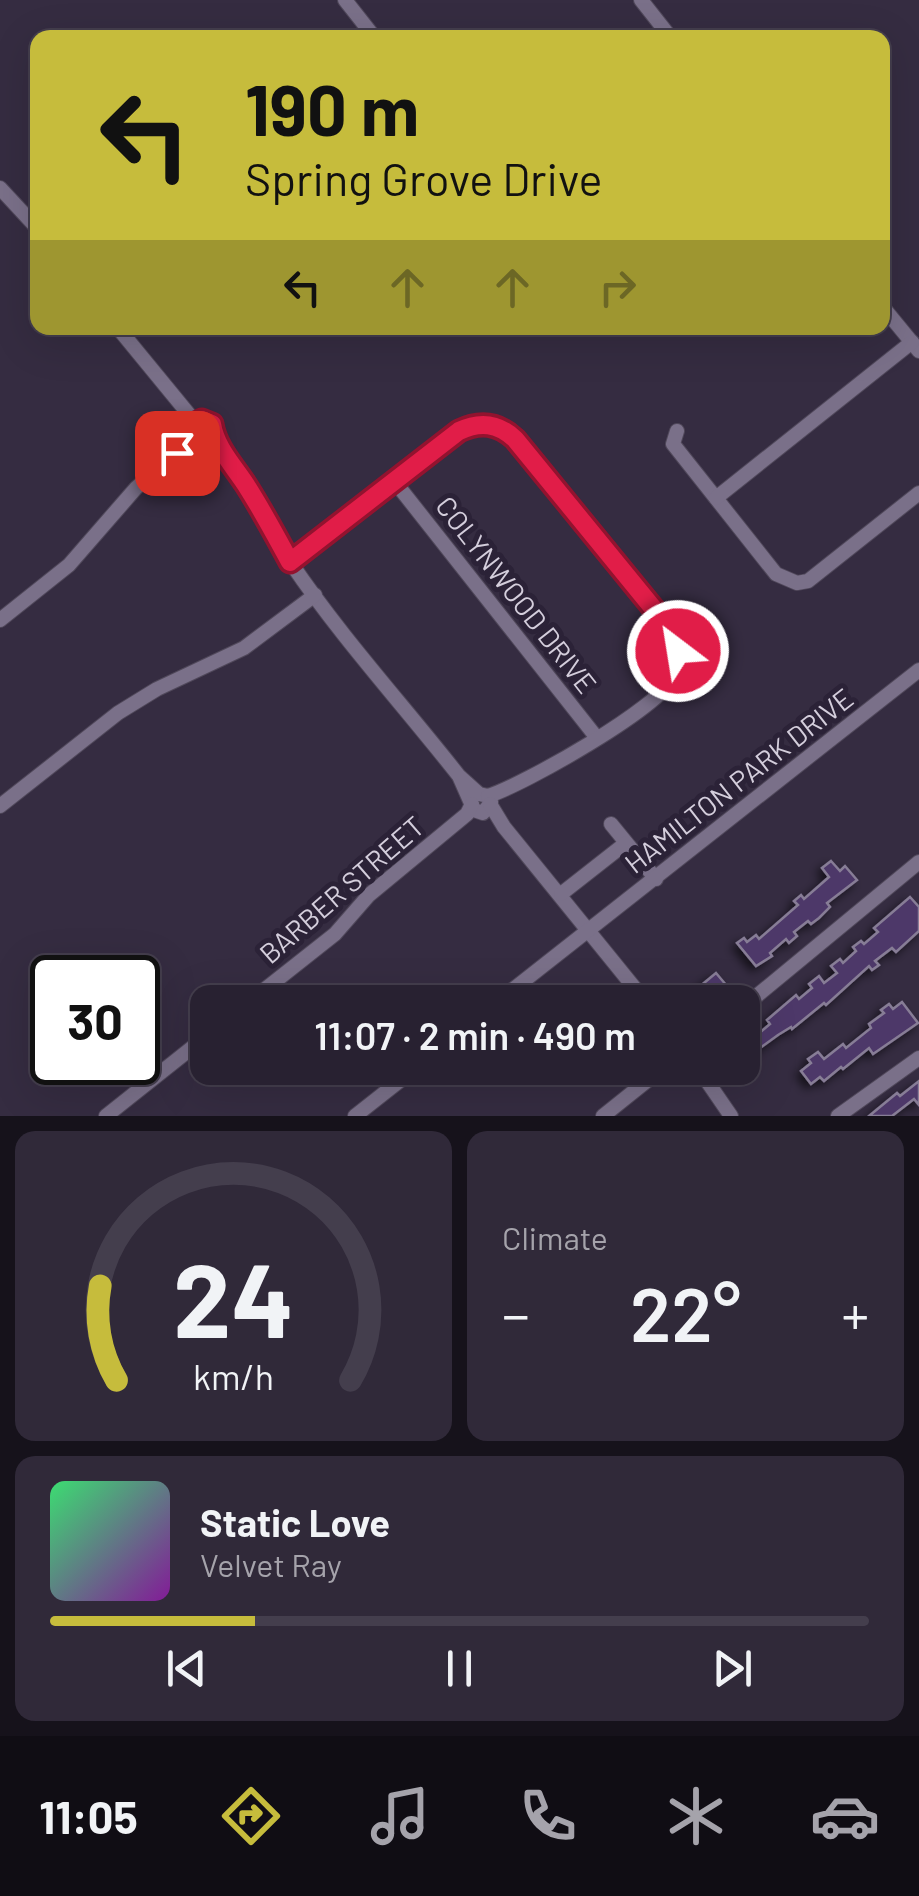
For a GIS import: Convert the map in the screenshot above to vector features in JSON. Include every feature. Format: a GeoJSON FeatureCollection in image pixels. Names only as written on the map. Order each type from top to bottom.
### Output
{"type":"FeatureCollection","features":[{"type":"Feature","properties":{"kind":"street"},"geometry":{"type":"LineString","coordinates":[[345,0],[369,30]]}},
{"type":"Feature","properties":{"kind":"street"},"geometry":{"type":"LineString","coordinates":[[641,0],[665,30]]}},
{"type":"Feature","properties":{"kind":"street"},"geometry":{"type":"LineString","coordinates":[[0,188],[30,220]]}},
{"type":"Feature","properties":{"kind":"street"},"geometry":{"type":"LineString","coordinates":[[716,498],[915,347],[890,316]]}},
{"type":"Feature","properties":{"kind":"street"},"geometry":{"type":"LineString","coordinates":[[124,335],[244,482],[290,562],[315,595],[633,985]]}},
{"type":"Feature","properties":{"kind":"street","name":"BARBER STREET"},"geometry":{"type":"LineString","coordinates":[[270,985],[335,934],[369,895],[481,803],[598,738],[672,682],[678,662],[678,651],[666,624],[515,439],[492,425],[469,426],[290,562]]}},
{"type":"Feature","properties":{"kind":"street"},"geometry":{"type":"LineString","coordinates":[[677,431],[673,444],[776,574],[797,583],[808,581],[919,493]]}},
{"type":"Feature","properties":{"kind":"street"},"geometry":{"type":"LineString","coordinates":[[0,620],[69,566],[136,488],[202,434]]}},
{"type":"Feature","properties":{"kind":"street","name":"COLYNWOOD DRIVE"},"geometry":{"type":"LineString","coordinates":[[394,482],[598,738]]}},
{"type":"Feature","properties":{"kind":"street"},"geometry":{"type":"LineString","coordinates":[[0,806],[118,712],[244,648],[315,595]]}},
{"type":"Feature","properties":{"kind":"street","name":"HAMILTON PARK DRIVE"},"geometry":{"type":"LineString","coordinates":[[519,985],[919,670]]}},
{"type":"Feature","properties":{"kind":"street"},"geometry":{"type":"LineString","coordinates":[[611,824],[656,879]]}},
{"type":"Feature","properties":{"kind":"street"},"geometry":{"type":"LineString","coordinates":[[561,894],[626,843]]}},
{"type":"Feature","properties":{"kind":"street"},"geometry":{"type":"LineString","coordinates":[[760,993],[919,862]]}},
{"type":"Feature","properties":{"kind":"street"},"geometry":{"type":"LineString","coordinates":[[106,1116],[190,1049]]}},
{"type":"Feature","properties":{"kind":"street"},"geometry":{"type":"LineString","coordinates":[[838,1116],[919,1058]]}},
{"type":"Feature","properties":{"kind":"street"},"geometry":{"type":"LineString","coordinates":[[356,1116],[395,1085]]}},
{"type":"Feature","properties":{"kind":"street"},"geometry":{"type":"LineString","coordinates":[[603,1116],[642,1085]]}},
{"type":"Feature","properties":{"kind":"street"},"geometry":{"type":"LineString","coordinates":[[710,1085],[732,1116]]}},
{"type":"Feature","properties":{"kind":"building"},"geometry":{"type":"Polygon","coordinates":[[[831,861],[840,871],[845,866],[857,880],[827,903],[830,907],[819,918],[811,924],[808,921],[794,932],[797,936],[789,943],[786,939],[770,953],[772,956],[756,966],[737,943],[756,935],[759,939],[798,905],[794,901],[801,895],[804,899],[829,877],[822,868],[831,861]]]}},
{"type":"Feature","properties":{"kind":"building"},"geometry":{"type":"Polygon","coordinates":[[[910,897],[919,907],[919,931],[896,952],[892,948],[875,961],[879,965],[872,970],[869,966],[826,1005],[760,1048],[760,1032],[770,1024],[767,1020],[796,995],[799,999],[812,988],[809,984],[819,976],[824,983],[837,973],[831,966],[840,959],[843,963],[856,951],[853,947],[861,941],[864,944],[878,932],[874,928],[910,897]]]}},
{"type":"Feature","properties":{"kind":"building"},"geometry":{"type":"Polygon","coordinates":[[[716,973],[726,985],[702,985],[716,973]]]}},
{"type":"Feature","properties":{"kind":"building"},"geometry":{"type":"Polygon","coordinates":[[[902,1002],[918,1023],[873,1054],[869,1048],[824,1081],[820,1077],[811,1084],[801,1071],[811,1063],[808,1059],[818,1052],[824,1059],[843,1044],[846,1048],[871,1028],[869,1024],[884,1013],[881,1010],[889,1004],[893,1009],[902,1002]]]}},
{"type":"Feature","properties":{"kind":"building"},"geometry":{"type":"Polygon","coordinates":[[[919,1081],[919,1105],[914,1099],[892,1116],[869,1116],[897,1093],[900,1096],[919,1081]]]}},
{"type":"Feature","properties":{"kind":"route"},"geometry":{"type":"LineString","coordinates":[[177,453],[195,437],[196,423],[202,420],[212,424],[213,435],[226,460],[244,482],[290,562],[459,431],[480,424],[503,429],[666,624],[678,651]]}}]}
